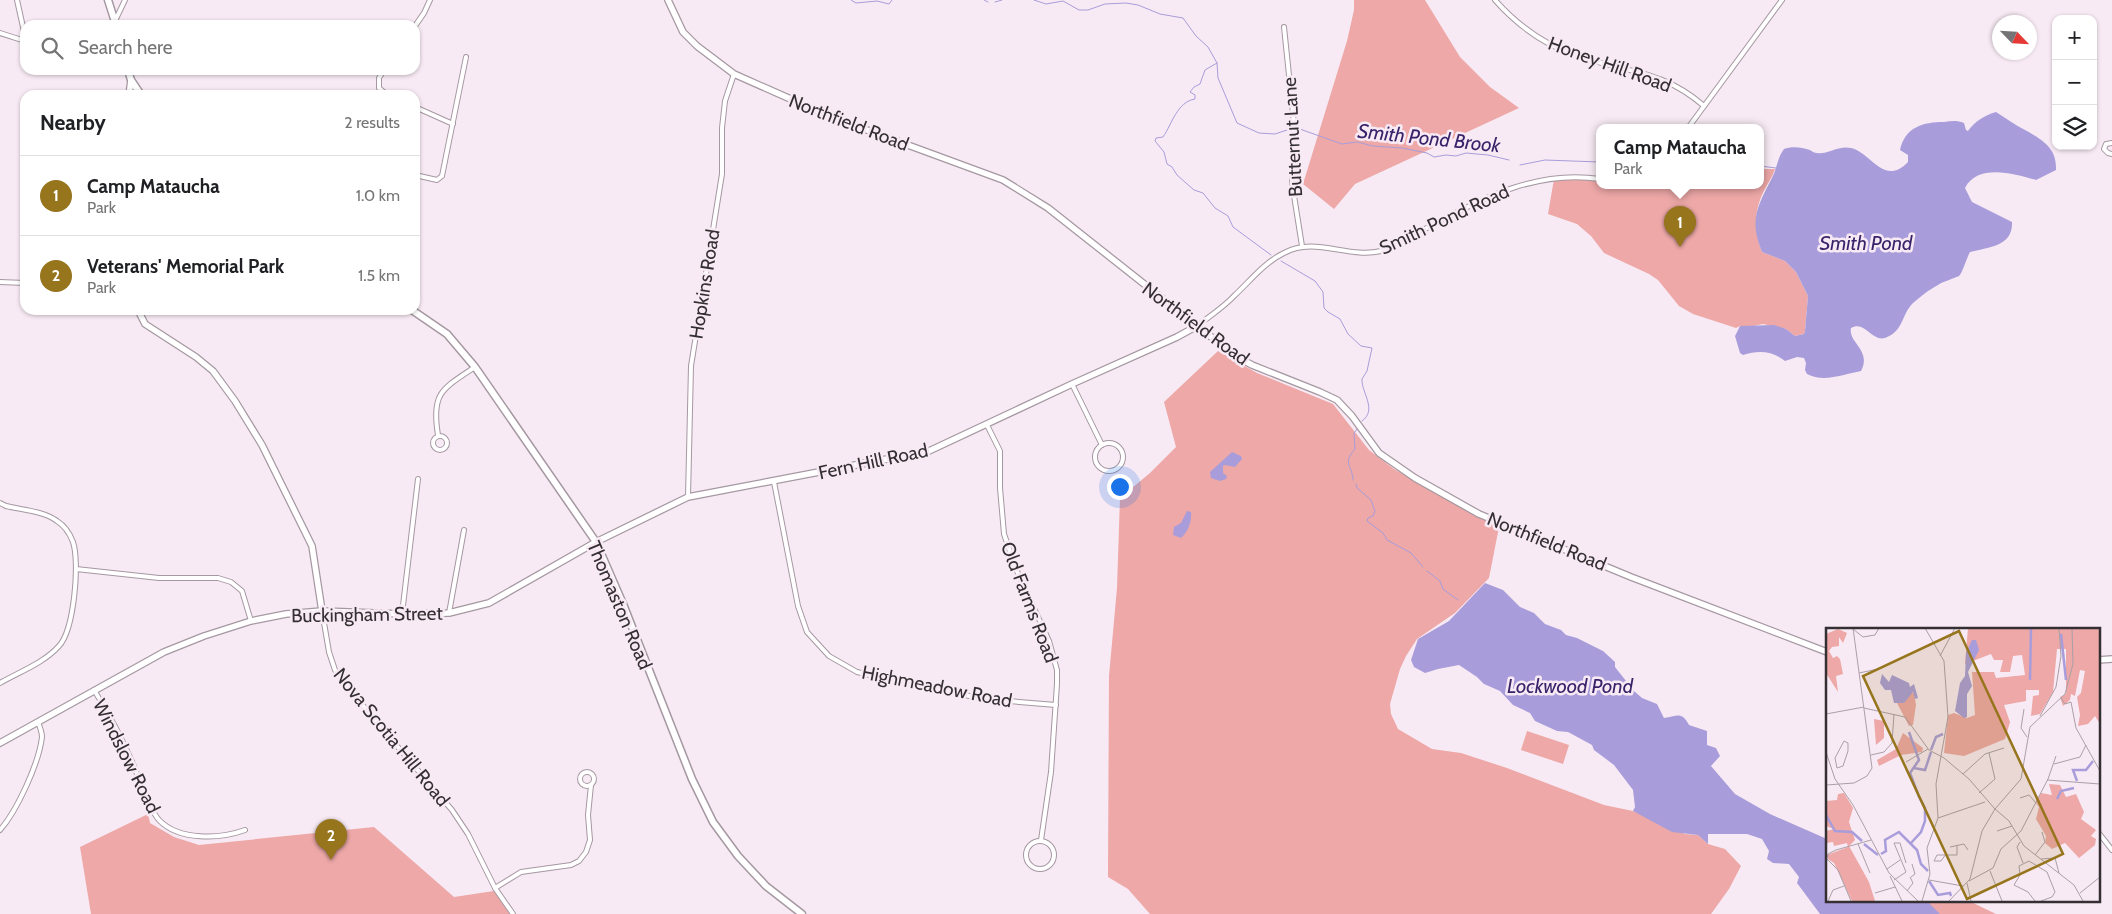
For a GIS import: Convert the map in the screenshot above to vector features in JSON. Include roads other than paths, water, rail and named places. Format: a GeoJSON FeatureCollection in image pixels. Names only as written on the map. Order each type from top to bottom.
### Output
{"type":"FeatureCollection","features":[{"type":"Feature","properties":{"kind":"main road"},"geometry":{"type":"LineString","coordinates":[[108,1],[115,20]]}},
{"type":"Feature","properties":{"kind":"main road"},"geometry":{"type":"LineString","coordinates":[[130,75],[138,90]]}},
{"type":"Feature","properties":{"kind":"main road","name":"Thomaston Road"},"geometry":{"type":"LineString","coordinates":[[419,315],[447,334],[475,367],[596,542],[623,604],[692,779],[713,822],[738,856],[766,886],[802,914]]}},
{"type":"Feature","properties":{"kind":"street"},"geometry":{"type":"LineString","coordinates":[[17,0],[21,20]]}},
{"type":"Feature","properties":{"kind":"street"},"geometry":{"type":"LineString","coordinates":[[117,20],[125,0]]}},
{"type":"Feature","properties":{"kind":"street","name":"Northfield Road"},"geometry":{"type":"LineString","coordinates":[[668,0],[689,38],[734,74],[801,105],[1003,180],[1048,208],[1241,360],[1337,400],[1352,416],[1379,452],[1415,478],[1479,514],[1631,577],[1826,652]]}},
{"type":"Feature","properties":{"kind":"street","name":"Honey Hill Road"},"geometry":{"type":"LineString","coordinates":[[1495,0],[1525,28],[1550,44],[1584,58],[1660,78],[1680,88],[1704,106]]}},
{"type":"Feature","properties":{"kind":"street"},"geometry":{"type":"LineString","coordinates":[[1691,124],[1782,0]]}},
{"type":"Feature","properties":{"kind":"street"},"geometry":{"type":"LineString","coordinates":[[108,1],[122,6]]}},
{"type":"Feature","properties":{"kind":"street"},"geometry":{"type":"LineString","coordinates":[[418,20],[428,1]]}},
{"type":"Feature","properties":{"kind":"street","name":"Butternut Lane"},"geometry":{"type":"LineString","coordinates":[[1284,27],[1294,128],[1292,183],[1302,246]]}},
{"type":"Feature","properties":{"kind":"street"},"geometry":{"type":"LineString","coordinates":[[0,33],[20,39]]}},
{"type":"Feature","properties":{"kind":"street"},"geometry":{"type":"LineString","coordinates":[[420,176],[437,180],[442,176],[466,57]]}},
{"type":"Feature","properties":{"kind":"street","name":"Hopkins Road"},"geometry":{"type":"LineString","coordinates":[[688,496],[691,366],[722,174],[722,128],[725,101],[734,74]]}},
{"type":"Feature","properties":{"kind":"street"},"geometry":{"type":"LineString","coordinates":[[381,75],[379,88],[381,90]]}},
{"type":"Feature","properties":{"kind":"street"},"geometry":{"type":"LineString","coordinates":[[130,90],[131,80]]}},
{"type":"Feature","properties":{"kind":"street"},"geometry":{"type":"LineString","coordinates":[[420,109],[453,124]]}},
{"type":"Feature","properties":{"kind":"street"},"geometry":{"type":"LineString","coordinates":[[2112,142],[2106,144],[2104,149],[2108,154],[2112,154]]}},
{"type":"Feature","properties":{"kind":"street","name":"Smith Pond Road"},"geometry":{"type":"LineString","coordinates":[[1197,326],[1234,297],[1276,257],[1290,249],[1302,246],[1374,252],[1391,247],[1478,201],[1515,186],[1539,180],[1574,176],[1596,178]]}},
{"type":"Feature","properties":{"kind":"street"},"geometry":{"type":"LineString","coordinates":[[0,282],[20,283]]}},
{"type":"Feature","properties":{"kind":"street","name":"Nova Scotia Hill Road"},"geometry":{"type":"LineString","coordinates":[[140,315],[145,324],[196,358],[213,372],[235,401],[262,445],[312,546],[329,652],[335,670],[372,717],[452,810],[468,834],[495,888],[513,914]]}},
{"type":"Feature","properties":{"kind":"street","name":"Fern Hill Road"},"geometry":{"type":"LineString","coordinates":[[596,542],[688,496],[732,487],[774,482],[929,451],[1177,337],[1197,326]]}},
{"type":"Feature","properties":{"kind":"street"},"geometry":{"type":"LineString","coordinates":[[438,435],[435,410],[440,394],[455,380],[475,367]]}},
{"type":"Feature","properties":{"kind":"street"},"geometry":{"type":"LineString","coordinates":[[1072,384],[1102,445]]}},
{"type":"Feature","properties":{"kind":"street","name":"Old Farms Road"},"geometry":{"type":"LineString","coordinates":[[987,425],[1000,451],[1001,509],[1004,534],[1016,569],[1054,657],[1057,677],[1051,772],[1041,840]]}},
{"type":"Feature","properties":{"kind":"street"},"geometry":{"type":"LineString","coordinates":[[1113,444],[1121,450],[1123,460],[1116,470],[1105,471],[1096,463],[1096,453],[1102,445],[1113,444]]}},
{"type":"Feature","properties":{"kind":"street"},"geometry":{"type":"LineString","coordinates":[[402,614],[418,479]]}},
{"type":"Feature","properties":{"kind":"street","name":"Highmeadow Road"},"geometry":{"type":"LineString","coordinates":[[774,482],[798,606],[807,632],[829,656],[857,672],[882,678],[984,699],[1056,705]]}},
{"type":"Feature","properties":{"kind":"street"},"geometry":{"type":"LineString","coordinates":[[0,503],[48,516],[58,521],[67,530],[73,543],[76,569],[70,624],[66,636],[59,647],[48,656],[0,683]]}},
{"type":"Feature","properties":{"kind":"street"},"geometry":{"type":"LineString","coordinates":[[449,613],[464,530]]}},
{"type":"Feature","properties":{"kind":"street","name":"Buckingham Street"},"geometry":{"type":"LineString","coordinates":[[0,743],[164,652],[204,636],[251,621],[286,614],[322,611],[402,614],[449,613],[489,603],[596,542]]}},
{"type":"Feature","properties":{"kind":"street"},"geometry":{"type":"LineString","coordinates":[[76,569],[159,578],[218,578],[231,582],[242,591],[251,621]]}},
{"type":"Feature","properties":{"kind":"street","name":"Windslow Road"},"geometry":{"type":"LineString","coordinates":[[94,690],[110,714],[159,820],[191,836],[214,838],[232,835],[245,830]]}},
{"type":"Feature","properties":{"kind":"street"},"geometry":{"type":"LineString","coordinates":[[0,830],[16,807],[37,756],[42,735],[38,722]]}},
{"type":"Feature","properties":{"kind":"street"},"geometry":{"type":"LineString","coordinates":[[495,888],[521,872],[571,866],[579,860],[586,852],[590,840],[588,815],[591,785]]}},
{"type":"Feature","properties":{"kind":"street"},"geometry":{"type":"LineString","coordinates":[[2100,835],[2112,850]]}},
{"type":"Feature","properties":{"kind":"street"},"geometry":{"type":"LineString","coordinates":[[1041,840],[1051,845],[1054,857],[1048,867],[1039,869],[1030,865],[1026,853],[1030,845],[1041,840]]}},
{"type":"Feature","properties":{"kind":"water","name":"Smith Pond"},"geometry":{"type":"Polygon","coordinates":[[[1996,112],[2043,141],[2051,150],[2056,162],[2056,170],[2036,180],[2008,173],[1988,173],[1979,175],[1971,180],[1965,188],[1972,202],[2012,222],[2011,230],[2004,241],[1991,247],[1970,252],[1959,276],[1943,282],[1913,303],[1899,327],[1891,335],[1880,338],[1860,327],[1851,328],[1853,338],[1864,358],[1861,371],[1820,378],[1807,374],[1804,358],[1797,357],[1785,361],[1765,352],[1743,355],[1740,353],[1735,336],[1740,326],[1774,325],[1786,329],[1795,336],[1804,334],[1805,331],[1808,296],[1796,272],[1785,261],[1762,252],[1756,231],[1756,214],[1784,149],[1790,147],[1810,150],[1815,153],[1825,153],[1846,147],[1851,148],[1885,170],[1892,171],[1900,169],[1908,162],[1908,155],[1900,150],[1906,136],[1916,127],[1929,123],[1956,121],[1964,123],[1968,131],[1980,119],[1996,112]]]}},
{"type":"Feature","properties":{"kind":"water"},"geometry":{"type":"Polygon","coordinates":[[[1232,452],[1241,456],[1242,459],[1235,467],[1223,466],[1223,473],[1227,476],[1226,479],[1220,481],[1211,478],[1210,472],[1232,452]]]}},
{"type":"Feature","properties":{"kind":"water"},"geometry":{"type":"Polygon","coordinates":[[[1187,511],[1191,512],[1188,530],[1181,538],[1173,535],[1174,527],[1181,523],[1187,511]]]}},
{"type":"Feature","properties":{"kind":"water","name":"Lockwood Pond"},"geometry":{"type":"Polygon","coordinates":[[[1485,583],[1503,590],[1520,607],[1534,613],[1545,624],[1603,651],[1615,662],[1615,667],[1634,691],[1642,698],[1657,704],[1664,718],[1681,716],[1689,725],[1707,731],[1707,745],[1716,748],[1720,756],[1711,766],[1735,794],[1770,814],[1826,839],[1826,902],[1928,902],[1940,914],[1820,914],[1797,883],[1799,877],[1789,864],[1773,863],[1767,859],[1769,851],[1762,839],[1747,834],[1708,834],[1708,844],[1698,835],[1672,832],[1633,811],[1635,807],[1633,790],[1614,765],[1594,750],[1592,745],[1568,732],[1557,731],[1535,721],[1530,713],[1513,705],[1500,691],[1484,684],[1459,665],[1425,673],[1414,667],[1411,660],[1418,639],[1449,621],[1485,583]]]}},
{"type":"Feature","properties":{"kind":"waterway","name":"Smith Pond Brook"},"geometry":{"type":"LineString","coordinates":[[851,0],[856,3],[877,1],[889,4],[892,0]]}},
{"type":"Feature","properties":{"kind":"waterway","name":"Smith Pond Brook"},"geometry":{"type":"LineString","coordinates":[[984,0],[988,2]]}},
{"type":"Feature","properties":{"kind":"waterway","name":"Smith Pond Brook"},"geometry":{"type":"LineString","coordinates":[[995,2],[1002,0]]}},
{"type":"Feature","properties":{"kind":"waterway","name":"Smith Pond Brook"},"geometry":{"type":"LineString","coordinates":[[1034,0],[1046,4],[1063,1],[1079,10],[1088,10],[1105,4],[1126,3],[1138,5],[1160,14],[1183,18],[1196,36],[1208,47],[1217,63],[1218,78],[1237,123],[1259,133],[1275,134],[1293,128]]}},
{"type":"Feature","properties":{"kind":"waterway"},"geometry":{"type":"LineString","coordinates":[[1217,63],[1205,70],[1200,84],[1190,92],[1195,95],[1195,99],[1184,104],[1179,109],[1163,137],[1156,138],[1155,141],[1164,152],[1167,164],[1172,167],[1177,175],[1194,190],[1203,193],[1215,208],[1228,216],[1233,227],[1271,255]]}},
{"type":"Feature","properties":{"kind":"waterway","name":"Smith Pond Brook"},"geometry":{"type":"LineString","coordinates":[[1297,128],[1342,144],[1357,142],[1373,146],[1402,148],[1427,153],[1434,157],[1456,156],[1466,153],[1488,155],[1509,160]]}},
{"type":"Feature","properties":{"kind":"waterway","name":"Smith Pond Brook"},"geometry":{"type":"LineString","coordinates":[[1520,165],[1545,160],[1596,162]]}},
{"type":"Feature","properties":{"kind":"waterway","name":"Smith Pond Brook"},"geometry":{"type":"LineString","coordinates":[[1764,166],[1776,168]]}},
{"type":"Feature","properties":{"kind":"waterway"},"geometry":{"type":"LineString","coordinates":[[1281,261],[1315,281],[1323,292],[1324,308],[1340,319],[1348,334],[1361,346],[1372,348],[1367,371],[1362,379],[1369,412],[1362,421]]}},
{"type":"Feature","properties":{"kind":"waterway"},"geometry":{"type":"LineString","coordinates":[[1353,480],[1348,461],[1355,449],[1354,433],[1357,429]]}},
{"type":"Feature","properties":{"kind":"waterway"},"geometry":{"type":"LineString","coordinates":[[1356,484],[1357,488],[1371,500],[1375,511],[1373,516],[1368,518],[1367,521],[1383,533],[1387,540],[1411,553],[1423,567]]}},
{"type":"Feature","properties":{"kind":"waterway"},"geometry":{"type":"LineString","coordinates":[[1427,571],[1440,581],[1443,589],[1458,600]]}},
{"type":"Feature","properties":{"kind":"place","name":"Camp Mataucha"},"geometry":{"type":"Point","coordinates":[1680,247]}},
{"type":"Feature","properties":{"kind":"place","name":"Veterans' Memorial Park"},"geometry":{"type":"Point","coordinates":[331,860]}}]}
